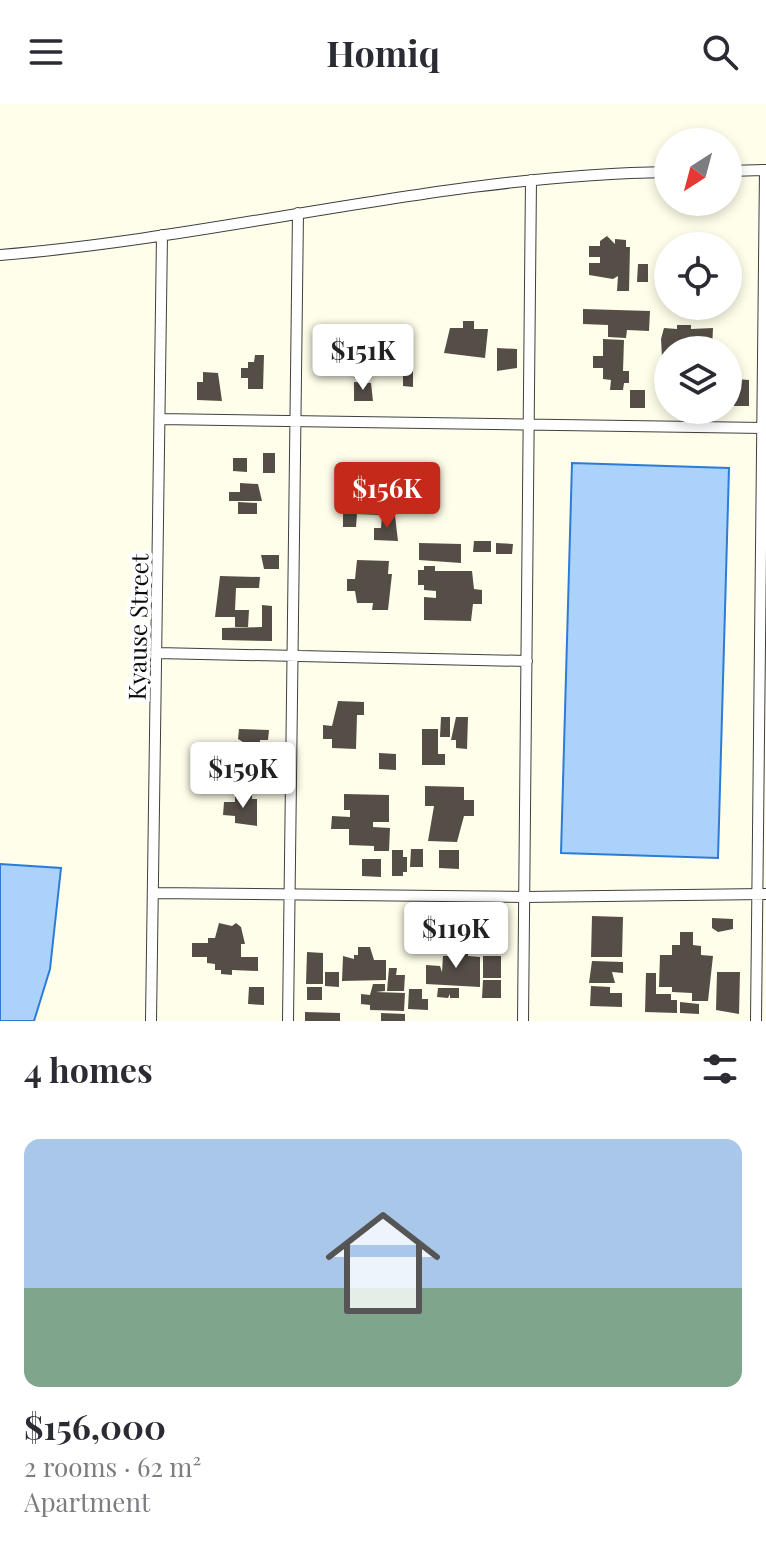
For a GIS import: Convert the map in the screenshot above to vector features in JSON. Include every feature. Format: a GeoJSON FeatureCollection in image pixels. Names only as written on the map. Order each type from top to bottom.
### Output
{"type":"FeatureCollection","features":[{"type":"Feature","properties":{"kind":"street"},"geometry":{"type":"LineString","coordinates":[[742,171],[766,170],[762,894],[756,1021]]}},
{"type":"Feature","properties":{"kind":"street"},"geometry":{"type":"LineString","coordinates":[[0,255],[162,235],[531,180],[594,173],[654,172]]}},
{"type":"Feature","properties":{"kind":"street"},"geometry":{"type":"LineString","coordinates":[[523,1021],[531,180]]}},
{"type":"Feature","properties":{"kind":"street"},"geometry":{"type":"LineString","coordinates":[[288,1021],[298,213]]}},
{"type":"Feature","properties":{"kind":"street","name":"Kyause Street"},"geometry":{"type":"LineString","coordinates":[[151,1021],[162,235]]}},
{"type":"Feature","properties":{"kind":"street"},"geometry":{"type":"LineString","coordinates":[[160,419],[294,424],[764,428]]}},
{"type":"Feature","properties":{"kind":"street"},"geometry":{"type":"LineString","coordinates":[[157,653],[527,661]]}},
{"type":"Feature","properties":{"kind":"street"},"geometry":{"type":"LineString","coordinates":[[153,893],[525,897],[762,894]]}},
{"type":"Feature","properties":{"kind":"water"},"geometry":{"type":"Polygon","coordinates":[[[572,463],[729,468],[718,858],[561,853],[572,463]]]}},
{"type":"Feature","properties":{"kind":"water"},"geometry":{"type":"Polygon","coordinates":[[[0,864],[61,868],[50,969],[34,1021],[0,1021],[0,864]]]}},
{"type":"Feature","properties":{"kind":"building"},"geometry":{"type":"Polygon","coordinates":[[[607,236],[615,244],[615,239],[626,240],[626,247],[630,247],[629,291],[617,291],[618,276],[613,279],[589,275],[589,263],[600,263],[600,257],[589,257],[589,246],[600,246],[600,241],[607,236]]]}},
{"type":"Feature","properties":{"kind":"building"},"geometry":{"type":"Polygon","coordinates":[[[638,264],[648,264],[648,282],[637,282],[638,264]]]}},
{"type":"Feature","properties":{"kind":"building"},"geometry":{"type":"Polygon","coordinates":[[[583,309],[650,311],[649,331],[627,330],[626,338],[608,337],[608,325],[583,324],[583,309]]]}},
{"type":"Feature","properties":{"kind":"building"},"geometry":{"type":"Polygon","coordinates":[[[463,321],[474,321],[474,329],[488,329],[485,358],[444,353],[450,328],[463,328],[463,321]]]}},
{"type":"Feature","properties":{"kind":"building"},"geometry":{"type":"Polygon","coordinates":[[[677,325],[691,325],[691,329],[713,328],[713,336],[662,336],[664,328],[677,329],[677,325]]]}},
{"type":"Feature","properties":{"kind":"building"},"geometry":{"type":"Polygon","coordinates":[[[603,339],[624,340],[623,371],[629,371],[629,383],[624,383],[623,390],[610,390],[611,380],[603,379],[603,368],[593,368],[593,356],[603,356],[603,339]]]}},
{"type":"Feature","properties":{"kind":"building"},"geometry":{"type":"Polygon","coordinates":[[[347,341],[374,341],[374,375],[354,378],[354,374],[345,374],[344,359],[335,359],[335,346],[347,346],[347,341]]]}},
{"type":"Feature","properties":{"kind":"building"},"geometry":{"type":"Polygon","coordinates":[[[376,344],[398,345],[398,366],[375,366],[376,344]]]}},
{"type":"Feature","properties":{"kind":"building"},"geometry":{"type":"Polygon","coordinates":[[[497,348],[517,349],[517,368],[497,371],[497,348]]]}},
{"type":"Feature","properties":{"kind":"building"},"geometry":{"type":"Polygon","coordinates":[[[255,355],[264,355],[263,389],[248,389],[248,378],[241,378],[241,368],[248,368],[248,362],[254,362],[255,355]]]}},
{"type":"Feature","properties":{"kind":"building"},"geometry":{"type":"Polygon","coordinates":[[[403,369],[413,369],[413,387],[403,386],[403,369]]]}},
{"type":"Feature","properties":{"kind":"building"},"geometry":{"type":"Polygon","coordinates":[[[203,372],[218,373],[222,401],[197,400],[197,382],[203,382],[203,372]]]}},
{"type":"Feature","properties":{"kind":"building"},"geometry":{"type":"Polygon","coordinates":[[[742,380],[749,380],[749,406],[742,406],[742,380]]]}},
{"type":"Feature","properties":{"kind":"building"},"geometry":{"type":"Polygon","coordinates":[[[354,382],[371,383],[373,401],[354,401],[354,382]]]}},
{"type":"Feature","properties":{"kind":"building"},"geometry":{"type":"Polygon","coordinates":[[[630,390],[645,390],[645,408],[630,408],[630,390]]]}},
{"type":"Feature","properties":{"kind":"building"},"geometry":{"type":"Polygon","coordinates":[[[263,453],[275,453],[275,473],[263,473],[263,453]]]}},
{"type":"Feature","properties":{"kind":"building"},"geometry":{"type":"Polygon","coordinates":[[[233,458],[247,458],[247,472],[233,471],[233,458]]]}},
{"type":"Feature","properties":{"kind":"building"},"geometry":{"type":"Polygon","coordinates":[[[240,483],[258,484],[262,501],[229,501],[229,492],[240,492],[240,483]]]}},
{"type":"Feature","properties":{"kind":"building"},"geometry":{"type":"Polygon","coordinates":[[[363,492],[381,493],[380,515],[357,514],[356,527],[343,527],[343,498],[357,499],[357,505],[362,505],[363,492]]]}},
{"type":"Feature","properties":{"kind":"building"},"geometry":{"type":"Polygon","coordinates":[[[238,502],[257,503],[257,514],[238,514],[238,502]]]}},
{"type":"Feature","properties":{"kind":"building"},"geometry":{"type":"Polygon","coordinates":[[[382,516],[395,516],[398,541],[374,540],[374,528],[381,528],[382,516]]]}},
{"type":"Feature","properties":{"kind":"building"},"geometry":{"type":"Polygon","coordinates":[[[474,541],[491,541],[491,552],[473,552],[474,541]]]}},
{"type":"Feature","properties":{"kind":"building"},"geometry":{"type":"Polygon","coordinates":[[[419,543],[461,544],[461,563],[419,560],[419,543]]]}},
{"type":"Feature","properties":{"kind":"building"},"geometry":{"type":"Polygon","coordinates":[[[496,543],[513,544],[512,554],[496,554],[496,543]]]}},
{"type":"Feature","properties":{"kind":"building"},"geometry":{"type":"Polygon","coordinates":[[[261,555],[279,555],[279,569],[264,569],[261,555]]]}},
{"type":"Feature","properties":{"kind":"building"},"geometry":{"type":"Polygon","coordinates":[[[357,560],[389,561],[388,574],[392,574],[388,610],[372,610],[373,603],[357,603],[355,591],[347,591],[347,579],[355,579],[357,560]]]}},
{"type":"Feature","properties":{"kind":"building"},"geometry":{"type":"Polygon","coordinates":[[[424,566],[435,566],[435,571],[472,571],[474,589],[482,590],[482,604],[473,604],[471,621],[424,620],[424,597],[436,598],[436,591],[424,590],[424,585],[418,585],[418,570],[424,570],[424,566]]]}},
{"type":"Feature","properties":{"kind":"building"},"geometry":{"type":"Polygon","coordinates":[[[220,576],[260,577],[259,588],[236,588],[235,610],[249,610],[248,627],[235,627],[235,617],[215,617],[220,576]]]}},
{"type":"Feature","properties":{"kind":"building"},"geometry":{"type":"Polygon","coordinates":[[[262,605],[272,606],[272,641],[222,640],[222,628],[262,627],[262,605]]]}},
{"type":"Feature","properties":{"kind":"building"},"geometry":{"type":"Polygon","coordinates":[[[338,701],[364,702],[364,715],[357,715],[356,749],[332,748],[332,739],[323,739],[323,725],[332,726],[338,701]]]}},
{"type":"Feature","properties":{"kind":"building"},"geometry":{"type":"Polygon","coordinates":[[[441,717],[450,717],[450,737],[440,737],[441,717]]]}},
{"type":"Feature","properties":{"kind":"building"},"geometry":{"type":"Polygon","coordinates":[[[456,717],[468,717],[467,749],[456,748],[456,740],[451,740],[456,717]]]}},
{"type":"Feature","properties":{"kind":"building"},"geometry":{"type":"Polygon","coordinates":[[[239,729],[269,730],[268,740],[260,740],[260,743],[268,743],[268,752],[230,751],[230,742],[243,742],[238,739],[239,729]]]}},
{"type":"Feature","properties":{"kind":"building"},"geometry":{"type":"Polygon","coordinates":[[[422,729],[438,729],[438,754],[445,754],[445,765],[422,765],[422,729]]]}},
{"type":"Feature","properties":{"kind":"building"},"geometry":{"type":"Polygon","coordinates":[[[379,753],[396,754],[396,770],[379,769],[379,753]]]}},
{"type":"Feature","properties":{"kind":"building"},"geometry":{"type":"Polygon","coordinates":[[[251,759],[268,759],[267,772],[250,772],[251,759]]]}},
{"type":"Feature","properties":{"kind":"building"},"geometry":{"type":"Polygon","coordinates":[[[425,786],[464,787],[464,800],[474,800],[474,816],[464,816],[457,842],[428,841],[434,806],[425,806],[425,786]]]}},
{"type":"Feature","properties":{"kind":"building"},"geometry":{"type":"Polygon","coordinates":[[[344,794],[389,795],[389,822],[373,822],[373,827],[390,828],[389,851],[374,851],[374,846],[349,845],[349,829],[331,829],[332,816],[350,817],[350,810],[344,810],[344,794]]]}},
{"type":"Feature","properties":{"kind":"building"},"geometry":{"type":"Polygon","coordinates":[[[252,795],[252,799],[257,799],[257,826],[235,823],[235,816],[223,815],[224,802],[235,802],[235,796],[252,795]]]}},
{"type":"Feature","properties":{"kind":"building"},"geometry":{"type":"Polygon","coordinates":[[[411,849],[423,849],[423,867],[410,867],[411,849]]]}},
{"type":"Feature","properties":{"kind":"building"},"geometry":{"type":"Polygon","coordinates":[[[392,850],[403,850],[403,857],[407,857],[407,872],[403,872],[403,876],[392,876],[392,850]]]}},
{"type":"Feature","properties":{"kind":"building"},"geometry":{"type":"Polygon","coordinates":[[[439,850],[459,850],[459,869],[439,868],[439,850]]]}},
{"type":"Feature","properties":{"kind":"building"},"geometry":{"type":"Polygon","coordinates":[[[362,859],[381,859],[381,877],[362,876],[362,859]]]}},
{"type":"Feature","properties":{"kind":"building"},"geometry":{"type":"Polygon","coordinates":[[[592,916],[623,917],[622,957],[591,957],[592,916]]]}},
{"type":"Feature","properties":{"kind":"building"},"geometry":{"type":"Polygon","coordinates":[[[712,918],[733,919],[733,929],[718,932],[712,928],[712,918]]]}},
{"type":"Feature","properties":{"kind":"building"},"geometry":{"type":"Polygon","coordinates":[[[219,923],[232,926],[236,923],[241,927],[245,944],[241,944],[241,957],[258,957],[258,971],[232,970],[232,975],[221,974],[221,970],[215,970],[215,964],[207,963],[207,957],[192,957],[192,943],[208,943],[208,938],[215,938],[219,923]]]}},
{"type":"Feature","properties":{"kind":"building"},"geometry":{"type":"Polygon","coordinates":[[[680,932],[693,932],[693,945],[701,946],[701,955],[713,956],[708,1001],[692,1001],[692,993],[672,992],[672,987],[659,987],[660,955],[672,955],[672,945],[680,945],[680,932]]]}},
{"type":"Feature","properties":{"kind":"building"},"geometry":{"type":"Polygon","coordinates":[[[455,946],[468,946],[468,956],[480,957],[480,987],[426,984],[426,965],[440,966],[442,972],[443,956],[455,956],[455,946]]]}},
{"type":"Feature","properties":{"kind":"building"},"geometry":{"type":"Polygon","coordinates":[[[358,947],[370,947],[374,960],[386,960],[386,980],[342,981],[343,956],[354,959],[354,955],[358,955],[358,947]]]}},
{"type":"Feature","properties":{"kind":"building"},"geometry":{"type":"Polygon","coordinates":[[[307,952],[323,953],[323,984],[306,984],[307,952]]]}},
{"type":"Feature","properties":{"kind":"building"},"geometry":{"type":"Polygon","coordinates":[[[483,956],[501,956],[501,978],[483,978],[483,956]]]}},
{"type":"Feature","properties":{"kind":"building"},"geometry":{"type":"Polygon","coordinates":[[[592,961],[623,962],[623,973],[612,972],[615,983],[589,983],[592,961]]]}},
{"type":"Feature","properties":{"kind":"building"},"geometry":{"type":"Polygon","coordinates":[[[389,968],[397,968],[396,975],[405,975],[404,991],[387,991],[389,968]]]}},
{"type":"Feature","properties":{"kind":"building"},"geometry":{"type":"Polygon","coordinates":[[[325,972],[339,972],[339,987],[325,986],[325,972]]]}},
{"type":"Feature","properties":{"kind":"building"},"geometry":{"type":"Polygon","coordinates":[[[717,972],[740,972],[739,1014],[716,1010],[717,972]]]}},
{"type":"Feature","properties":{"kind":"building"},"geometry":{"type":"Polygon","coordinates":[[[646,973],[656,973],[656,994],[671,994],[671,1000],[677,1000],[677,1013],[645,1012],[646,973]]]}},
{"type":"Feature","properties":{"kind":"building"},"geometry":{"type":"Polygon","coordinates":[[[483,980],[501,980],[501,998],[482,998],[483,980]]]}},
{"type":"Feature","properties":{"kind":"building"},"geometry":{"type":"Polygon","coordinates":[[[373,984],[385,984],[385,991],[376,992],[405,993],[404,1011],[370,1010],[370,1005],[361,1004],[361,994],[370,995],[373,984]]]}},
{"type":"Feature","properties":{"kind":"building"},"geometry":{"type":"Polygon","coordinates":[[[591,986],[610,987],[610,993],[622,993],[622,1007],[590,1006],[591,986]]]}},
{"type":"Feature","properties":{"kind":"building"},"geometry":{"type":"Polygon","coordinates":[[[249,987],[264,987],[264,1005],[248,1004],[249,987]]]}},
{"type":"Feature","properties":{"kind":"building"},"geometry":{"type":"Polygon","coordinates":[[[307,987],[322,987],[322,1000],[307,1000],[307,987]]]}},
{"type":"Feature","properties":{"kind":"building"},"geometry":{"type":"Polygon","coordinates":[[[438,988],[459,988],[459,998],[450,998],[450,994],[448,998],[437,997],[438,988]]]}},
{"type":"Feature","properties":{"kind":"building"},"geometry":{"type":"Polygon","coordinates":[[[409,989],[422,989],[422,999],[428,999],[428,1010],[408,1009],[409,989]]]}},
{"type":"Feature","properties":{"kind":"building"},"geometry":{"type":"Polygon","coordinates":[[[680,1002],[699,1004],[699,1014],[680,1013],[680,1002]]]}},
{"type":"Feature","properties":{"kind":"building"},"geometry":{"type":"Polygon","coordinates":[[[305,1012],[340,1013],[340,1021],[305,1021],[305,1012]]]}},
{"type":"Feature","properties":{"kind":"building"},"geometry":{"type":"Polygon","coordinates":[[[381,1013],[405,1014],[405,1021],[381,1021],[381,1013]]]}}]}
